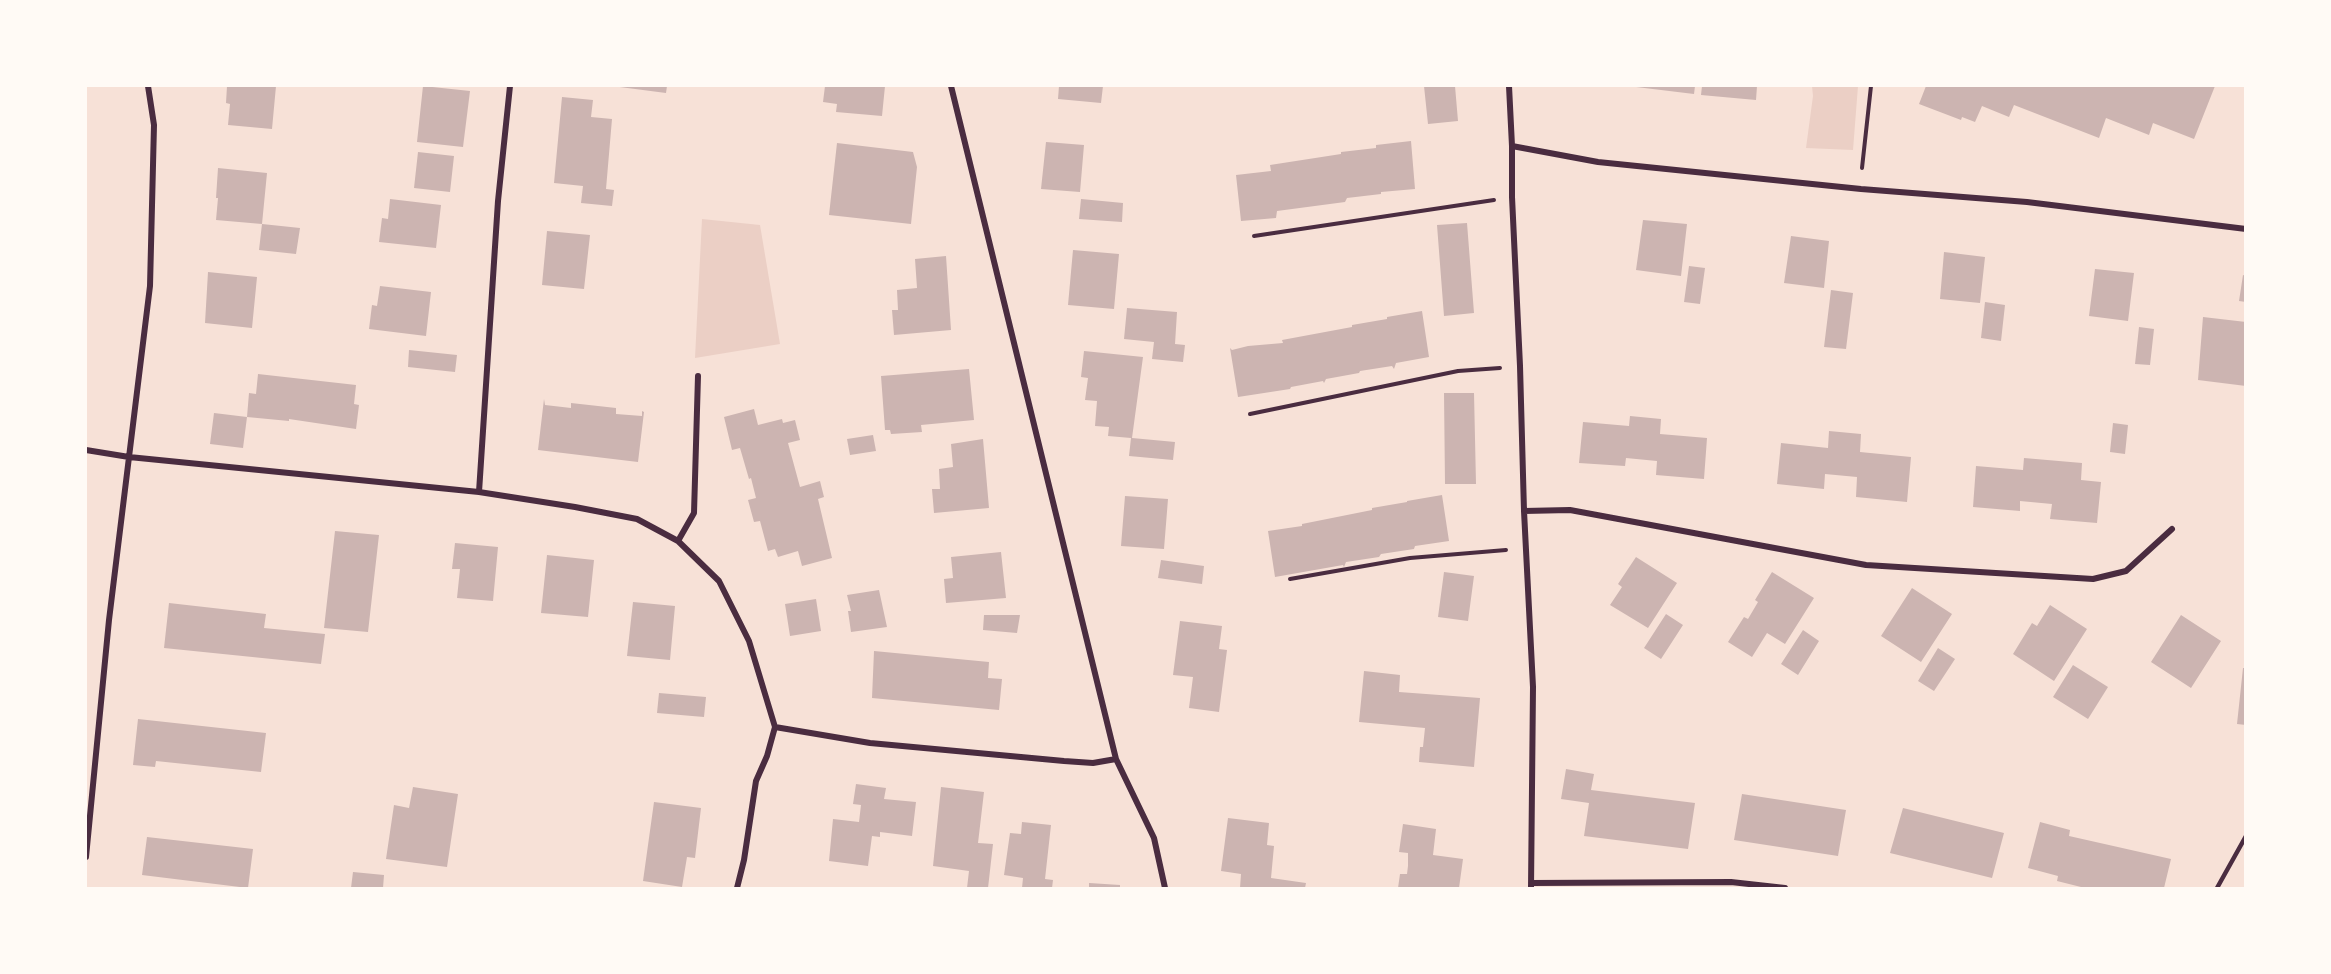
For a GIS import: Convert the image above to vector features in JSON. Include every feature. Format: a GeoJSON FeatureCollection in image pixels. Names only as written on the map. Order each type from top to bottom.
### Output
{"type":"FeatureCollection","features":[{"type":"Feature","properties":{"kind":"street"},"geometry":{"type":"LineString","coordinates":[[86,857],[110,620],[150,286],[154,125],[148,86]]}},
{"type":"Feature","properties":{"kind":"street"},"geometry":{"type":"LineString","coordinates":[[478,492],[498,201],[510,86]]}},
{"type":"Feature","properties":{"kind":"street"},"geometry":{"type":"LineString","coordinates":[[951,86],[1116,759],[1154,838],[1165,888]]}},
{"type":"Feature","properties":{"kind":"street"},"geometry":{"type":"LineString","coordinates":[[1509,86],[1524,511],[1533,687],[1531,886],[1731,882],[1785,888]]}},
{"type":"Feature","properties":{"kind":"street"},"geometry":{"type":"LineString","coordinates":[[1512,146],[1598,162],[1861,189],[2027,202],[2246,229]]}},
{"type":"Feature","properties":{"kind":"street"},"geometry":{"type":"LineString","coordinates":[[678,541],[694,513],[698,376]]}},
{"type":"Feature","properties":{"kind":"street"},"geometry":{"type":"LineString","coordinates":[[86,450],[129,457],[478,492],[637,519],[678,541],[719,581],[749,641],[775,727],[767,756],[756,781],[744,860],[737,888]]}},
{"type":"Feature","properties":{"kind":"street"},"geometry":{"type":"LineString","coordinates":[[1524,511],[1570,510],[1866,565],[2093,579],[2126,571],[2172,530]]}},
{"type":"Feature","properties":{"kind":"street"},"geometry":{"type":"LineString","coordinates":[[775,727],[870,743],[1094,763],[1116,759]]}},
{"type":"Feature","properties":{"kind":"lane"},"geometry":{"type":"LineString","coordinates":[[2217,888],[2246,836]]}},
{"type":"Feature","properties":{"kind":"path"},"geometry":{"type":"LineString","coordinates":[[1861,189],[1871,86]]}},
{"type":"Feature","properties":{"kind":"path"},"geometry":{"type":"LineString","coordinates":[[1254,236],[1512,197]]}},
{"type":"Feature","properties":{"kind":"path"},"geometry":{"type":"LineString","coordinates":[[1250,414],[1458,371],[1520,366]]}},
{"type":"Feature","properties":{"kind":"path"},"geometry":{"type":"LineString","coordinates":[[1290,579],[1410,558],[1526,549]]}},
{"type":"Feature","properties":{"kind":"shaded area"},"geometry":{"type":"Polygon","coordinates":[[[1812,86],[1858,86],[1853,150],[1806,148],[1813,96],[1812,86]]]}},
{"type":"Feature","properties":{"kind":"shaded area"},"geometry":{"type":"Polygon","coordinates":[[[702,219],[760,225],[780,344],[695,358],[702,219]]]}},
{"type":"Feature","properties":{"kind":"building"},"geometry":{"type":"Polygon","coordinates":[[[227,86],[276,86],[272,129],[228,125],[230,104],[226,103],[227,86]]]}},
{"type":"Feature","properties":{"kind":"building"},"geometry":{"type":"Polygon","coordinates":[[[423,86],[470,91],[463,147],[417,142],[423,86]]]}},
{"type":"Feature","properties":{"kind":"building"},"geometry":{"type":"Polygon","coordinates":[[[612,86],[667,86],[666,93],[612,86]]]}},
{"type":"Feature","properties":{"kind":"building"},"geometry":{"type":"Polygon","coordinates":[[[825,86],[885,86],[882,116],[836,112],[837,104],[823,102],[825,86]]]}},
{"type":"Feature","properties":{"kind":"building"},"geometry":{"type":"Polygon","coordinates":[[[1059,86],[1103,86],[1101,103],[1058,99],[1059,86]]]}},
{"type":"Feature","properties":{"kind":"building"},"geometry":{"type":"Polygon","coordinates":[[[1424,86],[1455,86],[1458,121],[1428,124],[1424,86]]]}},
{"type":"Feature","properties":{"kind":"building"},"geometry":{"type":"Polygon","coordinates":[[[1628,86],[1695,86],[1694,94],[1628,86]]]}},
{"type":"Feature","properties":{"kind":"building"},"geometry":{"type":"Polygon","coordinates":[[[1702,86],[1757,86],[1756,100],[1701,95],[1702,86]]]}},
{"type":"Feature","properties":{"kind":"building"},"geometry":{"type":"Polygon","coordinates":[[[1926,86],[2215,86],[2194,139],[2153,123],[2149,135],[2106,118],[2099,138],[2014,105],[2009,117],[1982,106],[1975,122],[1962,117],[1961,120],[1919,104],[1926,86]]]}},
{"type":"Feature","properties":{"kind":"building"},"geometry":{"type":"Polygon","coordinates":[[[562,97],[593,100],[591,117],[612,119],[606,189],[614,190],[612,206],[581,203],[583,186],[554,183],[562,97]]]}},
{"type":"Feature","properties":{"kind":"building"},"geometry":{"type":"Polygon","coordinates":[[[1411,141],[1415,189],[1347,198],[1345,202],[1277,211],[1276,218],[1241,221],[1236,175],[1271,171],[1270,165],[1376,148],[1376,145],[1411,141]]]}},
{"type":"Feature","properties":{"kind":"building"},"geometry":{"type":"Polygon","coordinates":[[[1046,142],[1084,145],[1080,192],[1041,189],[1046,142]]]}},
{"type":"Feature","properties":{"kind":"building"},"geometry":{"type":"Polygon","coordinates":[[[837,143],[913,152],[917,167],[911,224],[829,215],[837,143]]]}},
{"type":"Feature","properties":{"kind":"building"},"geometry":{"type":"Polygon","coordinates":[[[418,152],[454,156],[450,192],[414,188],[418,152]]]}},
{"type":"Feature","properties":{"kind":"building"},"geometry":{"type":"Polygon","coordinates":[[[218,168],[267,173],[262,224],[216,220],[218,168]]]}},
{"type":"Feature","properties":{"kind":"building"},"geometry":{"type":"Polygon","coordinates":[[[390,199],[441,205],[436,248],[379,242],[382,218],[388,219],[390,199]]]}},
{"type":"Feature","properties":{"kind":"building"},"geometry":{"type":"Polygon","coordinates":[[[1081,199],[1123,203],[1122,222],[1079,219],[1081,199]]]}},
{"type":"Feature","properties":{"kind":"building"},"geometry":{"type":"Polygon","coordinates":[[[1643,220],[1687,224],[1681,276],[1636,270],[1643,220]]]}},
{"type":"Feature","properties":{"kind":"building"},"geometry":{"type":"Polygon","coordinates":[[[1467,223],[1474,313],[1444,316],[1437,225],[1467,223]]]}},
{"type":"Feature","properties":{"kind":"building"},"geometry":{"type":"Polygon","coordinates":[[[262,224],[300,228],[296,254],[259,250],[262,224]]]}},
{"type":"Feature","properties":{"kind":"building"},"geometry":{"type":"Polygon","coordinates":[[[547,231],[590,235],[584,289],[542,285],[547,231]]]}},
{"type":"Feature","properties":{"kind":"building"},"geometry":{"type":"Polygon","coordinates":[[[1791,236],[1829,241],[1824,288],[1784,283],[1791,236]]]}},
{"type":"Feature","properties":{"kind":"building"},"geometry":{"type":"Polygon","coordinates":[[[1073,250],[1119,254],[1114,309],[1068,305],[1073,250]]]}},
{"type":"Feature","properties":{"kind":"building"},"geometry":{"type":"Polygon","coordinates":[[[1944,252],[1985,257],[1980,303],[1940,299],[1944,252]]]}},
{"type":"Feature","properties":{"kind":"building"},"geometry":{"type":"Polygon","coordinates":[[[946,256],[951,330],[894,335],[892,310],[898,310],[897,290],[917,288],[915,259],[946,256]]]}},
{"type":"Feature","properties":{"kind":"building"},"geometry":{"type":"Polygon","coordinates":[[[1689,266],[1705,268],[1700,304],[1684,302],[1689,266]]]}},
{"type":"Feature","properties":{"kind":"building"},"geometry":{"type":"Polygon","coordinates":[[[2095,269],[2134,273],[2128,321],[2089,316],[2095,269]]]}},
{"type":"Feature","properties":{"kind":"building"},"geometry":{"type":"Polygon","coordinates":[[[208,272],[257,277],[252,328],[205,323],[208,272]]]}},
{"type":"Feature","properties":{"kind":"building"},"geometry":{"type":"Polygon","coordinates":[[[2243,275],[2246,276],[2246,302],[2239,301],[2243,275]]]}},
{"type":"Feature","properties":{"kind":"building"},"geometry":{"type":"Polygon","coordinates":[[[380,286],[431,292],[426,336],[369,329],[372,305],[377,306],[380,286]]]}},
{"type":"Feature","properties":{"kind":"building"},"geometry":{"type":"Polygon","coordinates":[[[1831,290],[1853,293],[1846,349],[1824,347],[1831,290]]]}},
{"type":"Feature","properties":{"kind":"building"},"geometry":{"type":"Polygon","coordinates":[[[1985,302],[2005,305],[2001,341],[1981,338],[1985,302]]]}},
{"type":"Feature","properties":{"kind":"building"},"geometry":{"type":"Polygon","coordinates":[[[1127,308],[1177,312],[1175,344],[1185,345],[1183,362],[1152,359],[1154,342],[1124,339],[1127,308]]]}},
{"type":"Feature","properties":{"kind":"building"},"geometry":{"type":"Polygon","coordinates":[[[1422,311],[1429,357],[1396,363],[1394,369],[1392,366],[1360,371],[1326,379],[1324,383],[1323,381],[1238,397],[1230,348],[1232,350],[1283,343],[1282,340],[1422,311]]]}},
{"type":"Feature","properties":{"kind":"building"},"geometry":{"type":"Polygon","coordinates":[[[2203,317],[2246,322],[2246,386],[2198,380],[2203,317]]]}},
{"type":"Feature","properties":{"kind":"building"},"geometry":{"type":"Polygon","coordinates":[[[2139,327],[2154,329],[2150,365],[2135,364],[2139,327]]]}},
{"type":"Feature","properties":{"kind":"building"},"geometry":{"type":"Polygon","coordinates":[[[409,350],[457,355],[455,372],[408,367],[409,350]]]}},
{"type":"Feature","properties":{"kind":"building"},"geometry":{"type":"Polygon","coordinates":[[[1084,351],[1143,357],[1132,438],[1175,442],[1173,460],[1129,456],[1131,438],[1108,436],[1109,427],[1095,426],[1097,401],[1085,400],[1088,378],[1081,377],[1084,351]]]}},
{"type":"Feature","properties":{"kind":"building"},"geometry":{"type":"Polygon","coordinates":[[[969,369],[974,420],[921,425],[922,432],[891,434],[890,430],[885,430],[881,376],[969,369]]]}},
{"type":"Feature","properties":{"kind":"building"},"geometry":{"type":"Polygon","coordinates":[[[258,374],[356,385],[354,404],[359,405],[356,429],[289,419],[289,421],[247,417],[249,393],[256,394],[258,374]]]}},
{"type":"Feature","properties":{"kind":"building"},"geometry":{"type":"Polygon","coordinates":[[[1444,393],[1474,393],[1476,484],[1445,484],[1444,393]]]}},
{"type":"Feature","properties":{"kind":"building"},"geometry":{"type":"Polygon","coordinates":[[[544,399],[545,405],[571,408],[571,403],[616,408],[616,414],[642,416],[642,411],[644,412],[638,462],[538,450],[544,399]]]}},
{"type":"Feature","properties":{"kind":"building"},"geometry":{"type":"Polygon","coordinates":[[[754,409],[758,425],[782,419],[783,423],[795,420],[800,440],[788,443],[800,487],[820,481],[824,497],[818,499],[832,558],[802,566],[798,551],[778,557],[775,549],[768,551],[760,521],[754,522],[748,500],[756,498],[751,478],[749,479],[740,448],[732,450],[724,417],[754,409]]]}},
{"type":"Feature","properties":{"kind":"building"},"geometry":{"type":"Polygon","coordinates":[[[214,413],[247,417],[243,448],[210,444],[214,413]]]}},
{"type":"Feature","properties":{"kind":"building"},"geometry":{"type":"Polygon","coordinates":[[[1630,416],[1661,419],[1660,434],[1707,438],[1704,479],[1656,475],[1657,461],[1626,458],[1625,466],[1579,463],[1583,422],[1629,426],[1630,416]]]}},
{"type":"Feature","properties":{"kind":"building"},"geometry":{"type":"Polygon","coordinates":[[[2113,423],[2128,425],[2125,454],[2110,452],[2113,423]]]}},
{"type":"Feature","properties":{"kind":"building"},"geometry":{"type":"Polygon","coordinates":[[[1829,431],[1861,434],[1860,452],[1911,457],[1907,502],[1856,497],[1857,477],[1825,474],[1824,489],[1777,484],[1781,443],[1828,448],[1829,431]]]}},
{"type":"Feature","properties":{"kind":"building"},"geometry":{"type":"Polygon","coordinates":[[[873,435],[876,451],[850,455],[847,439],[873,435]]]}},
{"type":"Feature","properties":{"kind":"building"},"geometry":{"type":"Polygon","coordinates":[[[983,439],[989,508],[934,513],[932,489],[940,489],[939,469],[953,467],[951,444],[983,439]]]}},
{"type":"Feature","properties":{"kind":"building"},"geometry":{"type":"Polygon","coordinates":[[[2024,458],[2082,463],[2081,480],[2101,482],[2097,523],[2050,519],[2052,504],[2020,501],[2020,511],[1973,507],[1976,466],[2023,470],[2024,458]]]}},
{"type":"Feature","properties":{"kind":"building"},"geometry":{"type":"Polygon","coordinates":[[[1442,495],[1449,541],[1415,546],[1414,549],[1346,562],[1344,567],[1343,565],[1275,577],[1268,531],[1302,526],[1302,524],[1372,510],[1372,508],[1442,495]]]}},
{"type":"Feature","properties":{"kind":"building"},"geometry":{"type":"Polygon","coordinates":[[[1125,496],[1168,499],[1164,549],[1121,546],[1125,496]]]}},
{"type":"Feature","properties":{"kind":"building"},"geometry":{"type":"Polygon","coordinates":[[[335,531],[379,535],[368,632],[324,628],[335,531]]]}},
{"type":"Feature","properties":{"kind":"building"},"geometry":{"type":"Polygon","coordinates":[[[455,543],[498,547],[493,601],[457,598],[460,569],[452,569],[455,543]]]}},
{"type":"Feature","properties":{"kind":"building"},"geometry":{"type":"Polygon","coordinates":[[[1001,552],[1006,598],[946,603],[944,579],[953,578],[951,557],[1001,552]]]}},
{"type":"Feature","properties":{"kind":"building"},"geometry":{"type":"Polygon","coordinates":[[[547,555],[594,560],[588,617],[541,613],[547,555]]]}},
{"type":"Feature","properties":{"kind":"building"},"geometry":{"type":"Polygon","coordinates":[[[1636,557],[1677,583],[1648,628],[1610,605],[1622,587],[1618,584],[1636,557]]]}},
{"type":"Feature","properties":{"kind":"building"},"geometry":{"type":"Polygon","coordinates":[[[1161,560],[1204,566],[1202,584],[1158,578],[1161,560]]]}},
{"type":"Feature","properties":{"kind":"building"},"geometry":{"type":"Polygon","coordinates":[[[1444,572],[1474,576],[1468,621],[1438,617],[1444,572]]]}},
{"type":"Feature","properties":{"kind":"building"},"geometry":{"type":"Polygon","coordinates":[[[1772,572],[1814,598],[1785,644],[1767,633],[1752,657],[1728,642],[1744,617],[1748,619],[1758,602],[1755,600],[1772,572]]]}},
{"type":"Feature","properties":{"kind":"building"},"geometry":{"type":"Polygon","coordinates":[[[1912,588],[1952,614],[1921,662],[1881,636],[1912,588]]]}},
{"type":"Feature","properties":{"kind":"building"},"geometry":{"type":"Polygon","coordinates":[[[879,590],[887,627],[851,632],[848,611],[851,611],[847,595],[879,590]]]}},
{"type":"Feature","properties":{"kind":"building"},"geometry":{"type":"Polygon","coordinates":[[[816,599],[821,631],[790,636],[785,604],[816,599]]]}},
{"type":"Feature","properties":{"kind":"building"},"geometry":{"type":"Polygon","coordinates":[[[633,602],[675,606],[670,660],[627,656],[633,602]]]}},
{"type":"Feature","properties":{"kind":"building"},"geometry":{"type":"Polygon","coordinates":[[[169,603],[266,614],[264,628],[325,634],[321,664],[164,648],[169,603]]]}},
{"type":"Feature","properties":{"kind":"building"},"geometry":{"type":"Polygon","coordinates":[[[2050,605],[2087,629],[2054,681],[2013,654],[2032,623],[2037,626],[2050,605]]]}},
{"type":"Feature","properties":{"kind":"building"},"geometry":{"type":"Polygon","coordinates":[[[1666,614],[1683,625],[1661,659],[1644,648],[1666,614]]]}},
{"type":"Feature","properties":{"kind":"building"},"geometry":{"type":"Polygon","coordinates":[[[984,615],[1020,615],[1017,633],[983,630],[984,615]]]}},
{"type":"Feature","properties":{"kind":"building"},"geometry":{"type":"Polygon","coordinates":[[[2181,615],[2221,641],[2191,688],[2151,662],[2181,615]]]}},
{"type":"Feature","properties":{"kind":"building"},"geometry":{"type":"Polygon","coordinates":[[[1180,621],[1222,626],[1219,649],[1227,650],[1219,712],[1189,708],[1193,677],[1173,675],[1180,621]]]}},
{"type":"Feature","properties":{"kind":"building"},"geometry":{"type":"Polygon","coordinates":[[[1803,630],[1819,641],[1798,675],[1781,664],[1803,630]]]}},
{"type":"Feature","properties":{"kind":"building"},"geometry":{"type":"Polygon","coordinates":[[[1938,648],[1955,659],[1934,691],[1918,681],[1938,648]]]}},
{"type":"Feature","properties":{"kind":"building"},"geometry":{"type":"Polygon","coordinates":[[[874,651],[989,662],[988,678],[1002,679],[999,710],[872,698],[874,651]]]}},
{"type":"Feature","properties":{"kind":"building"},"geometry":{"type":"Polygon","coordinates":[[[2073,665],[2108,687],[2088,719],[2053,697],[2073,665]]]}},
{"type":"Feature","properties":{"kind":"building"},"geometry":{"type":"Polygon","coordinates":[[[2243,668],[2246,668],[2246,725],[2237,724],[2243,668]]]}},
{"type":"Feature","properties":{"kind":"building"},"geometry":{"type":"Polygon","coordinates":[[[1364,671],[1400,675],[1399,692],[1480,698],[1474,767],[1419,762],[1425,728],[1359,722],[1364,671]]]}},
{"type":"Feature","properties":{"kind":"building"},"geometry":{"type":"Polygon","coordinates":[[[659,693],[706,697],[704,717],[657,713],[659,693]]]}},
{"type":"Feature","properties":{"kind":"building"},"geometry":{"type":"Polygon","coordinates":[[[138,719],[266,733],[261,772],[156,761],[155,767],[133,765],[138,719]]]}},
{"type":"Feature","properties":{"kind":"building"},"geometry":{"type":"Polygon","coordinates":[[[1566,769],[1594,774],[1591,790],[1695,803],[1688,849],[1584,836],[1589,803],[1561,799],[1566,769]]]}},
{"type":"Feature","properties":{"kind":"building"},"geometry":{"type":"Polygon","coordinates":[[[856,784],[886,788],[884,799],[916,802],[912,836],[880,832],[880,837],[872,836],[868,866],[829,861],[833,819],[859,822],[861,805],[853,804],[856,784]]]}},
{"type":"Feature","properties":{"kind":"building"},"geometry":{"type":"Polygon","coordinates":[[[413,787],[458,794],[447,867],[386,859],[394,805],[409,808],[413,787]]]}},
{"type":"Feature","properties":{"kind":"building"},"geometry":{"type":"Polygon","coordinates":[[[941,787],[984,792],[978,843],[993,844],[988,888],[967,888],[969,871],[933,866],[941,787]]]}},
{"type":"Feature","properties":{"kind":"building"},"geometry":{"type":"Polygon","coordinates":[[[1742,794],[1846,810],[1838,856],[1734,840],[1742,794]]]}},
{"type":"Feature","properties":{"kind":"building"},"geometry":{"type":"Polygon","coordinates":[[[654,802],[701,808],[695,858],[687,857],[682,887],[643,881],[654,802]]]}},
{"type":"Feature","properties":{"kind":"building"},"geometry":{"type":"Polygon","coordinates":[[[1903,808],[2004,833],[1992,878],[1890,853],[1903,808]]]}},
{"type":"Feature","properties":{"kind":"building"},"geometry":{"type":"Polygon","coordinates":[[[1228,818],[1269,823],[1267,845],[1274,846],[1271,878],[1306,883],[1305,888],[1240,888],[1241,874],[1221,871],[1228,818]]]}},
{"type":"Feature","properties":{"kind":"building"},"geometry":{"type":"Polygon","coordinates":[[[1022,822],[1051,825],[1045,879],[1053,880],[1052,888],[1022,888],[1023,878],[1004,875],[1010,833],[1021,834],[1022,822]]]}},
{"type":"Feature","properties":{"kind":"building"},"geometry":{"type":"Polygon","coordinates":[[[2040,822],[2070,830],[2069,836],[2171,859],[2164,888],[2085,888],[2057,881],[2058,876],[2028,868],[2040,822]]]}},
{"type":"Feature","properties":{"kind":"building"},"geometry":{"type":"Polygon","coordinates":[[[1403,824],[1436,829],[1433,855],[1463,859],[1459,888],[1398,888],[1400,874],[1407,874],[1408,866],[1408,853],[1399,852],[1403,824]]]}},
{"type":"Feature","properties":{"kind":"building"},"geometry":{"type":"Polygon","coordinates":[[[147,837],[253,849],[248,888],[142,875],[147,837]]]}},
{"type":"Feature","properties":{"kind":"building"},"geometry":{"type":"Polygon","coordinates":[[[353,872],[384,875],[383,888],[351,888],[353,872]]]}},
{"type":"Feature","properties":{"kind":"building"},"geometry":{"type":"Polygon","coordinates":[[[1089,883],[1120,885],[1120,888],[1089,888],[1089,883]]]}}]}
